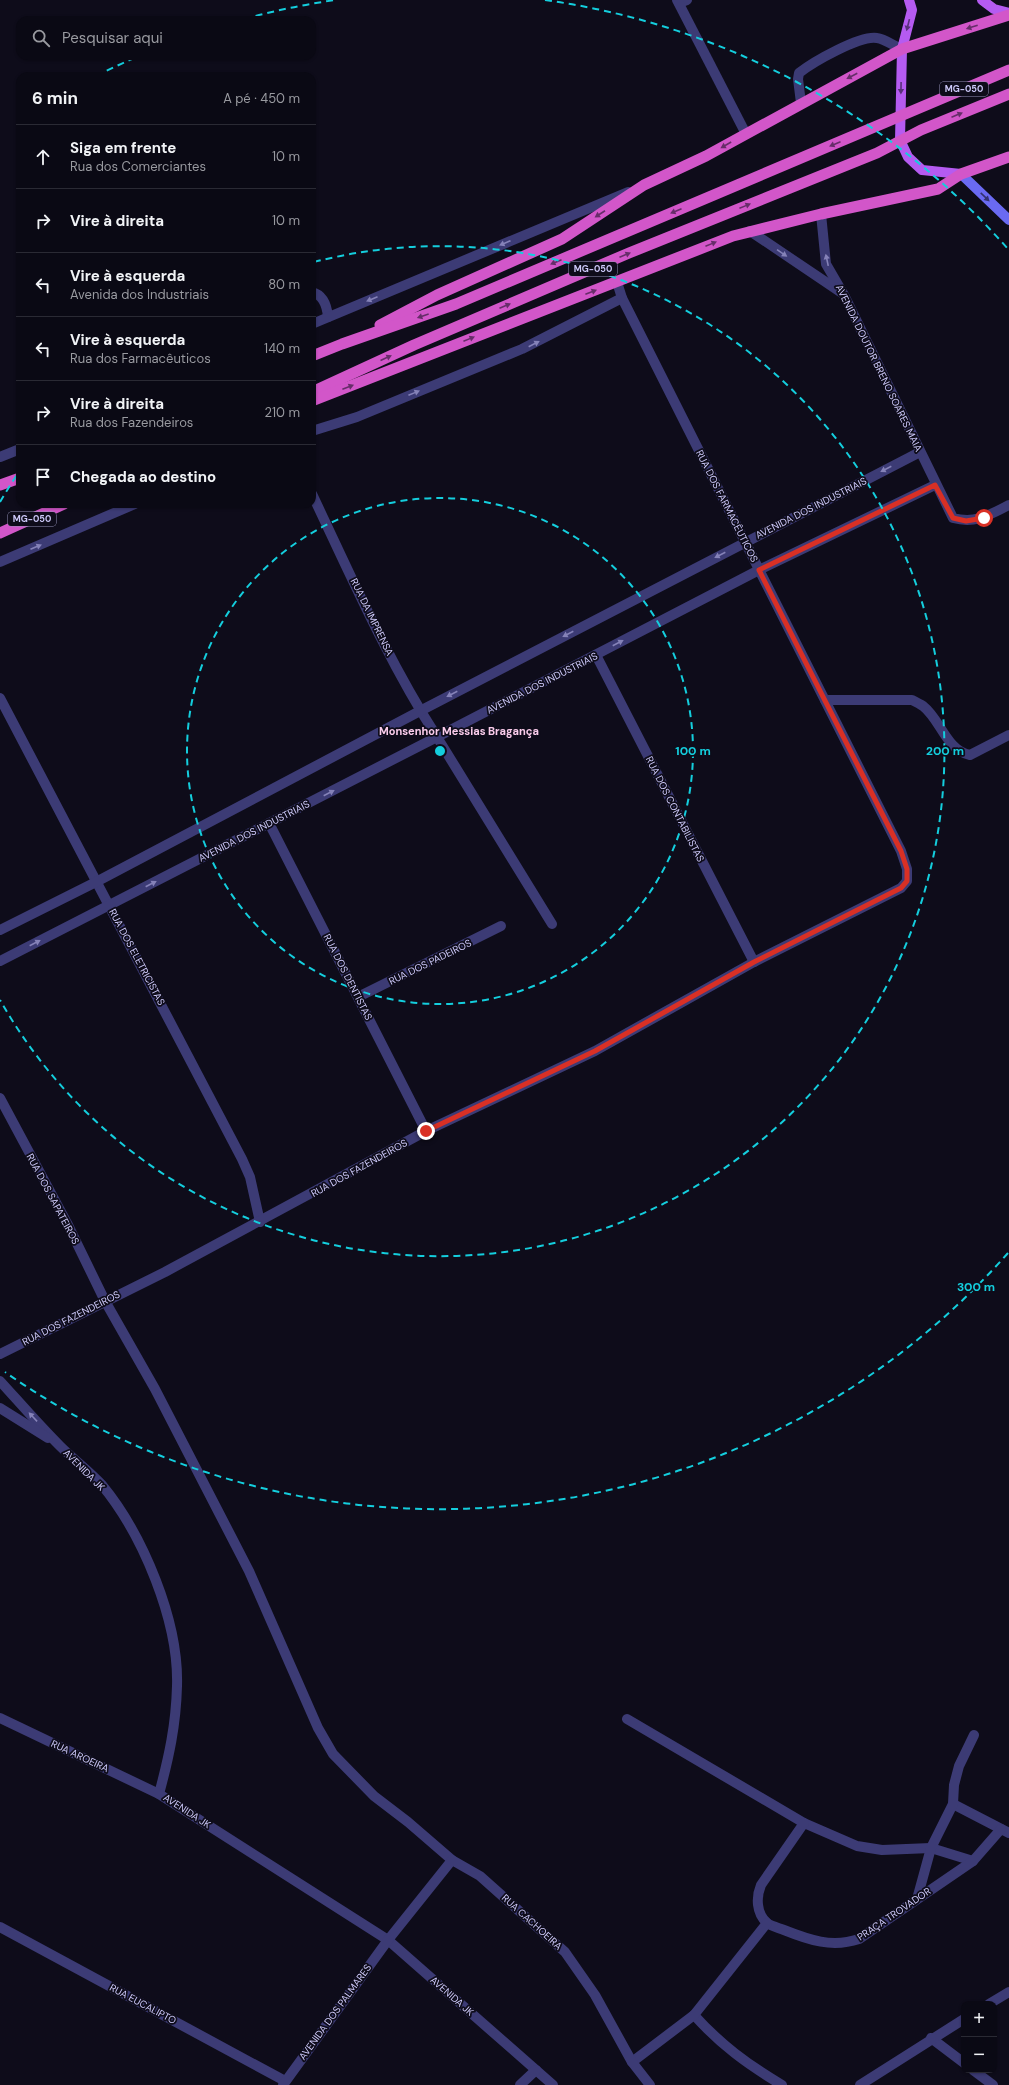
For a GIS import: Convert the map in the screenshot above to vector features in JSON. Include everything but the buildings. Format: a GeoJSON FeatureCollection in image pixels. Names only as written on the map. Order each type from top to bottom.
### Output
{"type":"FeatureCollection","features":[{"type":"Feature","properties":{"kind":"highway"},"geometry":{"type":"LineString","coordinates":[[342,344],[437,296],[562,239],[644,185],[706,156],[902,49],[1009,14]]}},
{"type":"Feature","properties":{"kind":"highway","name":"MG-050"},"geometry":{"type":"LineString","coordinates":[[316,354],[456,304],[870,129],[918,107],[1009,70]]}},
{"type":"Feature","properties":{"kind":"highway","name":"MG-050"},"geometry":{"type":"LineString","coordinates":[[316,390],[414,345],[622,256],[877,153],[921,130],[1009,94]]}},
{"type":"Feature","properties":{"kind":"highway"},"geometry":{"type":"LineString","coordinates":[[316,399],[733,236],[821,214],[938,189],[961,174],[1009,156]]}},
{"type":"Feature","properties":{"kind":"highway"},"geometry":{"type":"LineString","coordinates":[[0,485],[16,479]]}},
{"type":"Feature","properties":{"kind":"highway","name":"MG-050"},"geometry":{"type":"LineString","coordinates":[[0,533],[55,508]]}},
{"type":"Feature","properties":{"kind":"main road"},"geometry":{"type":"LineString","coordinates":[[909,0],[912,10],[902,49],[900,140],[908,157],[922,170],[961,174],[1009,220]]}},
{"type":"Feature","properties":{"kind":"main road"},"geometry":{"type":"LineString","coordinates":[[982,0],[994,9],[1009,14]]}},
{"type":"Feature","properties":{"kind":"street"},"geometry":{"type":"LineString","coordinates":[[681,1],[746,134]]}},
{"type":"Feature","properties":{"kind":"street"},"geometry":{"type":"LineString","coordinates":[[801,103],[798,79],[799,73],[813,62],[866,38],[878,38],[902,49]]}},
{"type":"Feature","properties":{"kind":"street"},"geometry":{"type":"LineString","coordinates":[[316,322],[644,185]]}},
{"type":"Feature","properties":{"kind":"street","name":"AVENIDA DOUTOR BRENO SOARES MAIA"},"geometry":{"type":"LineString","coordinates":[[821,214],[826,264],[844,294],[935,485],[953,518],[966,521],[984,518],[1009,505]]}},
{"type":"Feature","properties":{"kind":"street"},"geometry":{"type":"LineString","coordinates":[[750,231],[844,294]]}},
{"type":"Feature","properties":{"kind":"street","name":"RUA DOS FARMACÊUTICOS"},"geometry":{"type":"LineString","coordinates":[[617,282],[622,298],[901,851],[907,869],[907,881]]}},
{"type":"Feature","properties":{"kind":"street"},"geometry":{"type":"LineString","coordinates":[[316,293],[325,302],[328,317]]}},
{"type":"Feature","properties":{"kind":"street"},"geometry":{"type":"LineString","coordinates":[[316,431],[357,417],[522,350],[622,298]]}},
{"type":"Feature","properties":{"kind":"street"},"geometry":{"type":"LineString","coordinates":[[0,457],[16,451]]}},
{"type":"Feature","properties":{"kind":"street","name":"AVENIDA DOS INDUSTRIAIS"},"geometry":{"type":"LineString","coordinates":[[0,930],[96,882],[420,711],[920,452]]}},
{"type":"Feature","properties":{"kind":"street","name":"AVENIDA DOS INDUSTRIAIS"},"geometry":{"type":"LineString","coordinates":[[0,961],[110,906],[759,570],[935,485]]}},
{"type":"Feature","properties":{"kind":"street","name":"RUA DA IMPRENSA"},"geometry":{"type":"LineString","coordinates":[[316,502],[386,647],[420,711],[552,924]]}},
{"type":"Feature","properties":{"kind":"street"},"geometry":{"type":"LineString","coordinates":[[0,562],[126,508]]}},
{"type":"Feature","properties":{"kind":"street","name":"RUA DOS CONTABILISTAS"},"geometry":{"type":"LineString","coordinates":[[596,655],[754,962]]}},
{"type":"Feature","properties":{"kind":"street","name":"RUA DOS ELETRICISTAS"},"geometry":{"type":"LineString","coordinates":[[0,698],[242,1159],[250,1177],[260,1222]]}},
{"type":"Feature","properties":{"kind":"street"},"geometry":{"type":"LineString","coordinates":[[825,700],[912,700],[924,707],[951,744],[964,754],[970,755],[1009,735]]}},
{"type":"Feature","properties":{"kind":"street","name":"RUA DOS DENTISTAS"},"geometry":{"type":"LineString","coordinates":[[269,823],[426,1131]]}},
{"type":"Feature","properties":{"kind":"street","name":"RUA DOS FAZENDEIROS"},"geometry":{"type":"LineString","coordinates":[[0,1354],[260,1222],[426,1131],[595,1051],[754,962],[901,888],[907,881]]}},
{"type":"Feature","properties":{"kind":"street","name":"RUA DOS PADEIROS"},"geometry":{"type":"LineString","coordinates":[[358,997],[501,926]]}},
{"type":"Feature","properties":{"kind":"street","name":"RUA DOS SAPATEIROS"},"geometry":{"type":"LineString","coordinates":[[0,1098],[67,1223],[105,1301],[155,1389],[249,1570],[318,1728],[333,1754],[374,1796],[408,1822],[452,1860]]}},
{"type":"Feature","properties":{"kind":"street","name":"AVENIDA JK"},"geometry":{"type":"LineString","coordinates":[[0,1381],[60,1446],[101,1485],[133,1529],[156,1583],[172,1631],[178,1685],[173,1740],[159,1794],[388,1940],[553,2085]]}},
{"type":"Feature","properties":{"kind":"street"},"geometry":{"type":"LineString","coordinates":[[0,1408],[60,1446]]}},
{"type":"Feature","properties":{"kind":"street","name":"RUA AROEIRA"},"geometry":{"type":"LineString","coordinates":[[0,1718],[159,1794]]}},
{"type":"Feature","properties":{"kind":"street"},"geometry":{"type":"LineString","coordinates":[[627,1719],[804,1823],[857,1846],[882,1850],[930,1848],[973,1861]]}},
{"type":"Feature","properties":{"kind":"street"},"geometry":{"type":"LineString","coordinates":[[917,1899],[930,1848],[953,1804],[954,1785],[959,1766],[974,1735]]}},
{"type":"Feature","properties":{"kind":"street"},"geometry":{"type":"LineString","coordinates":[[953,1804],[1005,1831]]}},
{"type":"Feature","properties":{"kind":"street"},"geometry":{"type":"LineString","coordinates":[[632,2062],[694,2015],[767,1923],[761,1914],[757,1895],[761,1885],[804,1823]]}},
{"type":"Feature","properties":{"kind":"street","name":"PRAÇA TROVADOR"},"geometry":{"type":"LineString","coordinates":[[767,1923],[807,1939],[831,1944],[847,1943],[859,1939],[973,1861],[1005,1831]]}},
{"type":"Feature","properties":{"kind":"street"},"geometry":{"type":"LineString","coordinates":[[388,1940],[452,1860]]}},
{"type":"Feature","properties":{"kind":"street","name":"RUA CACHOEIRA"},"geometry":{"type":"LineString","coordinates":[[452,1860],[480,1876],[565,1952],[591,1989],[632,2062],[650,2085]]}},
{"type":"Feature","properties":{"kind":"street","name":"RUA EUCALIPTO"},"geometry":{"type":"LineString","coordinates":[[0,1927],[284,2083]]}},
{"type":"Feature","properties":{"kind":"street","name":"AVENIDA DOS PALMARES"},"geometry":{"type":"LineString","coordinates":[[284,2083],[388,1940]]}},
{"type":"Feature","properties":{"kind":"street"},"geometry":{"type":"LineString","coordinates":[[994,2001],[1009,1992]]}},
{"type":"Feature","properties":{"kind":"street"},"geometry":{"type":"LineString","coordinates":[[694,2015],[716,2039],[743,2060],[782,2085]]}},
{"type":"Feature","properties":{"kind":"street"},"geometry":{"type":"LineString","coordinates":[[860,2085],[961,2020]]}},
{"type":"Feature","properties":{"kind":"street"},"geometry":{"type":"LineString","coordinates":[[931,2038],[961,2061]]}},
{"type":"Feature","properties":{"kind":"street"},"geometry":{"type":"LineString","coordinates":[[520,2085],[536,2070]]}},
{"type":"Feature","properties":{"kind":"street"},"geometry":{"type":"LineString","coordinates":[[977,2073],[993,2085]]}},
{"type":"Feature","properties":{"kind":"district","name":"Monsenhor Messias Bragança"},"geometry":{"type":"Point","coordinates":[459,731]}},
{"type":"Feature","properties":{"kind":"route"},"geometry":{"type":"LineString","coordinates":[[426,1131],[595,1051],[754,962],[901,888],[907,881],[907,869],[901,851],[759,570],[935,485],[953,518],[966,521],[984,518]]}}]}
